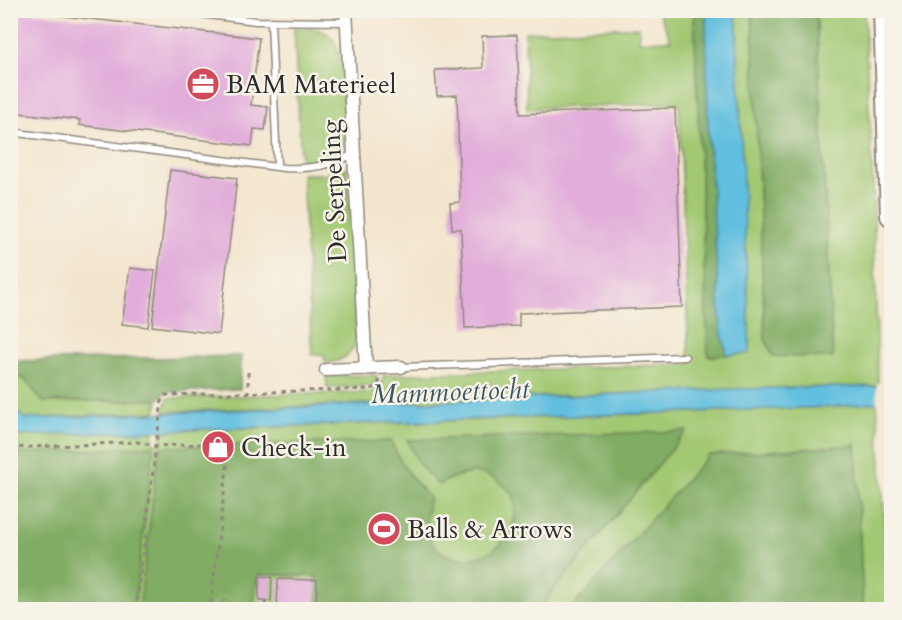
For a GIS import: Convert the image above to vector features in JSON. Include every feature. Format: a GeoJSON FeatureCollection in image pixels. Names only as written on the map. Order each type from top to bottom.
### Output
{"type":"FeatureCollection","features":[{"type":"Feature","properties":{"kind":"highway"},"geometry":{"type":"LineString","coordinates":[[885,10],[891,214]]}},
{"type":"Feature","properties":{"kind":"street","name":"De Serpeling"},"geometry":{"type":"LineString","coordinates":[[347,16],[366,369]]}},
{"type":"Feature","properties":{"kind":"street"},"geometry":{"type":"LineString","coordinates":[[326,370],[401,367]]}},
{"type":"Feature","properties":{"kind":"lane"},"geometry":{"type":"LineString","coordinates":[[169,10],[271,21],[347,16]]}},
{"type":"Feature","properties":{"kind":"lane"},"geometry":{"type":"LineString","coordinates":[[271,21],[277,166]]}},
{"type":"Feature","properties":{"kind":"lane"},"geometry":{"type":"LineString","coordinates":[[10,132],[277,166],[321,167],[341,161],[355,153]]}},
{"type":"Feature","properties":{"kind":"lane"},"geometry":{"type":"LineString","coordinates":[[401,367],[686,357]]}},
{"type":"Feature","properties":{"kind":"path"},"geometry":{"type":"LineString","coordinates":[[143,609],[136,609],[162,400],[166,395],[371,389],[380,381],[380,368]]}},
{"type":"Feature","properties":{"kind":"path"},"geometry":{"type":"LineString","coordinates":[[248,372],[248,392]]}},
{"type":"Feature","properties":{"kind":"path"},"geometry":{"type":"LineString","coordinates":[[10,448],[138,442],[156,445],[230,443],[210,609]]}},
{"type":"Feature","properties":{"kind":"path"},"geometry":{"type":"LineString","coordinates":[[265,601],[266,609]]}},
{"type":"Feature","properties":{"kind":"green space"},"geometry":{"type":"Polygon","coordinates":[[[752,10],[765,339],[833,358],[816,11],[864,11],[873,185],[878,386],[736,389],[164,412],[168,398],[372,392],[381,386],[384,375],[689,364],[679,103],[527,109],[525,32],[639,27],[639,41],[671,40],[658,11],[694,11],[708,356],[749,353],[736,11],[752,10]]]}},
{"type":"Feature","properties":{"kind":"green space"},"geometry":{"type":"Polygon","coordinates":[[[694,11],[706,11],[708,129],[721,330],[727,355],[708,356],[694,11]]]}},
{"type":"Feature","properties":{"kind":"green space"},"geometry":{"type":"Polygon","coordinates":[[[752,11],[816,11],[833,358],[773,356],[765,339],[752,11]]]}},
{"type":"Feature","properties":{"kind":"green space"},"geometry":{"type":"Polygon","coordinates":[[[294,28],[312,29],[329,35],[335,43],[342,68],[345,139],[339,152],[322,160],[301,162],[294,28]]]}},
{"type":"Feature","properties":{"kind":"green space"},"geometry":{"type":"Polygon","coordinates":[[[347,168],[356,339],[352,349],[345,357],[325,363],[324,354],[312,355],[302,174],[325,174],[347,168]]]}},
{"type":"Feature","properties":{"kind":"green space"},"geometry":{"type":"Polygon","coordinates":[[[241,356],[240,389],[167,392],[158,400],[43,402],[23,378],[11,379],[11,361],[241,356]]]}},
{"type":"Feature","properties":{"kind":"green space"},"geometry":{"type":"Polygon","coordinates":[[[376,375],[377,382],[371,386],[327,388],[326,376],[376,375]]]}},
{"type":"Feature","properties":{"kind":"green space"},"geometry":{"type":"Polygon","coordinates":[[[23,378],[44,402],[158,400],[156,412],[25,419],[11,405],[10,379],[23,378]]]}},
{"type":"Feature","properties":{"kind":"green space","name":"Balls & Arrows"},"geometry":{"type":"Polygon","coordinates":[[[877,401],[890,609],[863,609],[856,445],[761,609],[11,609],[10,436],[154,431],[153,443],[160,443],[162,431],[832,407],[877,401]]]}},
{"type":"Feature","properties":{"kind":"green space"},"geometry":{"type":"Polygon","coordinates":[[[687,431],[538,609],[315,609],[316,576],[259,575],[252,609],[242,609],[222,602],[218,609],[139,610],[159,447],[391,441],[407,471],[430,497],[426,525],[434,544],[446,554],[461,558],[478,557],[494,550],[507,537],[514,519],[514,496],[497,480],[479,473],[459,475],[438,485],[419,464],[407,440],[687,431]]]}},
{"type":"Feature","properties":{"kind":"green space"},"geometry":{"type":"Polygon","coordinates":[[[856,445],[863,609],[571,609],[709,455],[856,445]]]}},
{"type":"Feature","properties":{"kind":"green space"},"geometry":{"type":"Polygon","coordinates":[[[154,446],[134,609],[11,609],[11,454],[154,446]]]}},
{"type":"Feature","properties":{"kind":"water"},"geometry":{"type":"Polygon","coordinates":[[[706,11],[736,11],[750,353],[727,355],[721,330],[708,129],[706,11]]]}},
{"type":"Feature","properties":{"kind":"water"},"geometry":{"type":"Polygon","coordinates":[[[892,386],[891,401],[832,407],[11,436],[10,405],[25,419],[736,389],[892,386]]]}},
{"type":"Feature","properties":{"kind":"pier"},"geometry":{"type":"Polygon","coordinates":[[[877,383],[892,383],[892,404],[877,404],[877,383]]]}},
{"type":"Feature","properties":{"kind":"building"},"geometry":{"type":"Polygon","coordinates":[[[10,10],[259,38],[251,105],[268,107],[265,130],[254,129],[252,146],[79,125],[80,120],[10,112],[10,10]]]}},
{"type":"Feature","properties":{"kind":"building"},"geometry":{"type":"Polygon","coordinates":[[[517,35],[520,114],[675,108],[682,307],[519,313],[519,326],[465,328],[461,229],[452,229],[450,203],[460,202],[457,95],[437,96],[435,70],[483,68],[482,36],[517,35]]]}},
{"type":"Feature","properties":{"kind":"building"},"geometry":{"type":"Polygon","coordinates":[[[170,170],[237,178],[219,334],[152,326],[170,170]]]}},
{"type":"Feature","properties":{"kind":"building"},"geometry":{"type":"Polygon","coordinates":[[[130,268],[155,271],[148,327],[122,324],[130,268]]]}},
{"type":"Feature","properties":{"kind":"building"},"geometry":{"type":"Polygon","coordinates":[[[259,576],[272,577],[271,601],[259,601],[259,576]]]}},
{"type":"Feature","properties":{"kind":"building"},"geometry":{"type":"Polygon","coordinates":[[[278,579],[317,580],[316,610],[277,608],[278,579]]]}},
{"type":"Feature","properties":{"kind":"place","name":"BAM Materieel"},"geometry":{"type":"Point","coordinates":[203,84]}},
{"type":"Feature","properties":{"kind":"place","name":"Check-in"},"geometry":{"type":"Point","coordinates":[218,447]}},
{"type":"Feature","properties":{"kind":"place","name":"Balls & Arrows"},"geometry":{"type":"Point","coordinates":[384,529]}},
{"type":"Feature","properties":{"kind":"water label","name":"Mammoettocht"},"geometry":{"type":"Point","coordinates":[450,392]}}]}
